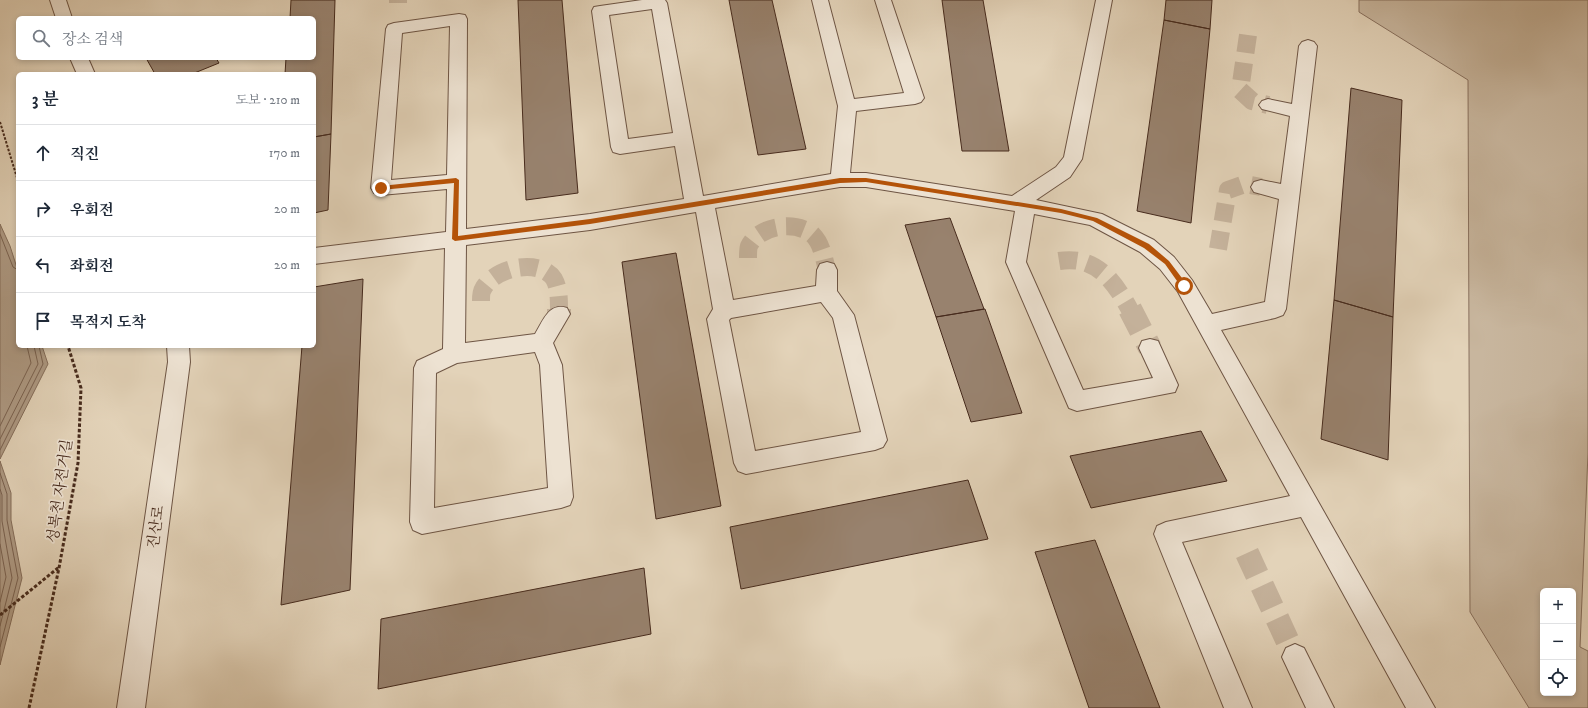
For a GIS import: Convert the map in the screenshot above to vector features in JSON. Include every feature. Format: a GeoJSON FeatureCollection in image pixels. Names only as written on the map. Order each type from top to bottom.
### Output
{"type":"FeatureCollection","features":[{"type":"Feature","properties":{"kind":"street"},"geometry":{"type":"LineString","coordinates":[[58,0],[63,16]]}},
{"type":"Feature","properties":{"kind":"street"},"geometry":{"type":"LineString","coordinates":[[820,0],[847,106],[840,180]]}},
{"type":"Feature","properties":{"kind":"street"},"geometry":{"type":"LineString","coordinates":[[847,106],[915,98],[883,0]]}},
{"type":"Feature","properties":{"kind":"street"},"geometry":{"type":"LineString","coordinates":[[1104,0],[1073,159],[1063,172],[1021,204],[1016,262],[1077,401],[1167,385],[1150,348]]}},
{"type":"Feature","properties":{"kind":"street"},"geometry":{"type":"LineString","coordinates":[[454,354],[459,1]]}},
{"type":"Feature","properties":{"kind":"street"},"geometry":{"type":"LineString","coordinates":[[683,138],[620,147],[600,11],[659,1],[683,138],[724,310]]}},
{"type":"Feature","properties":{"kind":"street"},"geometry":{"type":"LineString","coordinates":[[456,180],[381,188],[394,28],[459,19]]}},
{"type":"Feature","properties":{"kind":"street"},"geometry":{"type":"LineString","coordinates":[[1206,324],[1275,309],[1301,112],[1308,46]]}},
{"type":"Feature","properties":{"kind":"street"},"geometry":{"type":"LineString","coordinates":[[80,60],[85,72]]}},
{"type":"Feature","properties":{"kind":"street"},"geometry":{"type":"LineString","coordinates":[[1268,104],[1301,112]]}},
{"type":"Feature","properties":{"kind":"street"},"geometry":{"type":"LineString","coordinates":[[316,256],[590,222],[840,180],[866,180],[1021,204],[1095,219],[1146,246],[1167,263],[1184,286],[1421,708]]}},
{"type":"Feature","properties":{"kind":"street"},"geometry":{"type":"LineString","coordinates":[[1262,187],[1290,194]]}},
{"type":"Feature","properties":{"kind":"street"},"geometry":{"type":"LineString","coordinates":[[826,293],[724,310],[718,319],[746,463],[875,440],[843,315],[826,293],[827,270]]}},
{"type":"Feature","properties":{"kind":"street"},"geometry":{"type":"LineString","coordinates":[[542,342],[559,314]]}},
{"type":"Feature","properties":{"kind":"street"},"geometry":{"type":"LineString","coordinates":[[542,342],[551,365],[561,497],[422,522],[425,368],[454,354],[542,342]]}},
{"type":"Feature","properties":{"kind":"street","name":"진산로"},"geometry":{"type":"LineString","coordinates":[[131,708],[179,362],[178,348]]}},
{"type":"Feature","properties":{"kind":"street"},"geometry":{"type":"LineString","coordinates":[[1238,708],[1166,534],[1307,504]]}},
{"type":"Feature","properties":{"kind":"street"},"geometry":{"type":"LineString","coordinates":[[1295,657],[1320,708]]}},
{"type":"Feature","properties":{"kind":"path"},"geometry":{"type":"LineString","coordinates":[[0,122],[16,174]]}},
{"type":"Feature","properties":{"kind":"path","name":"성복천 자전거길"},"geometry":{"type":"LineString","coordinates":[[29,708],[59,568],[78,463],[81,388],[69,348]]}},
{"type":"Feature","properties":{"kind":"path"},"geometry":{"type":"LineString","coordinates":[[0,615],[59,568]]}},
{"type":"Feature","properties":{"kind":"shaded area"},"geometry":{"type":"Polygon","coordinates":[[[1359,0],[1588,0],[1588,453],[1580,647],[1588,651],[1588,708],[1529,708],[1470,612],[1468,80],[1359,12],[1359,0]]]}},
{"type":"Feature","properties":{"kind":"water"},"geometry":{"type":"Polygon","coordinates":[[[0,224],[10,246],[16,265],[16,348],[43,348],[48,364],[0,459],[0,224]]]}},
{"type":"Feature","properties":{"kind":"water"},"geometry":{"type":"Polygon","coordinates":[[[0,461],[11,493],[11,520],[22,578],[0,665],[0,461]]]}},
{"type":"Feature","properties":{"kind":"building"},"geometry":{"type":"Polygon","coordinates":[[[291,0],[335,0],[331,134],[316,137],[316,72],[285,72],[286,60],[316,60],[316,16],[290,16],[291,0]]]}},
{"type":"Feature","properties":{"kind":"building"},"geometry":{"type":"Polygon","coordinates":[[[518,0],[562,0],[578,193],[526,200],[518,0]]]}},
{"type":"Feature","properties":{"kind":"building"},"geometry":{"type":"Polygon","coordinates":[[[729,0],[772,0],[806,149],[758,155],[729,0]]]}},
{"type":"Feature","properties":{"kind":"building"},"geometry":{"type":"Polygon","coordinates":[[[942,0],[983,0],[1009,151],[962,151],[942,0]]]}},
{"type":"Feature","properties":{"kind":"building"},"geometry":{"type":"Polygon","coordinates":[[[1166,0],[1212,0],[1210,29],[1164,20],[1166,0]]]}},
{"type":"Feature","properties":{"kind":"building"},"geometry":{"type":"Polygon","coordinates":[[[1164,20],[1210,29],[1191,223],[1137,211],[1164,20]]]}},
{"type":"Feature","properties":{"kind":"building"},"geometry":{"type":"Polygon","coordinates":[[[147,60],[217,60],[219,63],[197,72],[154,72],[147,60]]]}},
{"type":"Feature","properties":{"kind":"building"},"geometry":{"type":"Polygon","coordinates":[[[1351,88],[1402,100],[1393,317],[1334,300],[1351,88]]]}},
{"type":"Feature","properties":{"kind":"building"},"geometry":{"type":"Polygon","coordinates":[[[331,134],[328,210],[316,213],[316,137],[331,134]]]}},
{"type":"Feature","properties":{"kind":"building"},"geometry":{"type":"Polygon","coordinates":[[[950,218],[984,309],[936,317],[905,225],[950,218]]]}},
{"type":"Feature","properties":{"kind":"building"},"geometry":{"type":"Polygon","coordinates":[[[676,253],[721,506],[656,519],[622,262],[676,253]]]}},
{"type":"Feature","properties":{"kind":"building"},"geometry":{"type":"Polygon","coordinates":[[[363,279],[350,590],[281,605],[302,348],[316,348],[316,287],[363,279]]]}},
{"type":"Feature","properties":{"kind":"building"},"geometry":{"type":"Polygon","coordinates":[[[1334,300],[1393,317],[1388,460],[1321,439],[1334,300]]]}},
{"type":"Feature","properties":{"kind":"building"},"geometry":{"type":"Polygon","coordinates":[[[985,309],[1022,413],[971,422],[936,317],[985,309]]]}},
{"type":"Feature","properties":{"kind":"building"},"geometry":{"type":"Polygon","coordinates":[[[1201,431],[1227,481],[1091,508],[1070,456],[1201,431]]]}},
{"type":"Feature","properties":{"kind":"building"},"geometry":{"type":"Polygon","coordinates":[[[968,480],[988,539],[741,589],[730,527],[968,480]]]}},
{"type":"Feature","properties":{"kind":"building"},"geometry":{"type":"Polygon","coordinates":[[[1095,540],[1160,708],[1089,708],[1035,552],[1095,540]]]}},
{"type":"Feature","properties":{"kind":"building"},"geometry":{"type":"Polygon","coordinates":[[[644,568],[651,634],[378,689],[381,619],[644,568]]]}},
{"type":"Feature","properties":{"kind":"tunnel"},"geometry":{"type":"LineString","coordinates":[[1248,35],[1240,90],[1252,101],[1268,105]]}},
{"type":"Feature","properties":{"kind":"tunnel"},"geometry":{"type":"LineString","coordinates":[[1218,249],[1228,190],[1245,184],[1261,187]]}},
{"type":"Feature","properties":{"kind":"tunnel"},"geometry":{"type":"LineString","coordinates":[[748,258],[749,246],[761,233],[769,229],[779,227],[798,227],[813,235],[819,243],[827,270]]}},
{"type":"Feature","properties":{"kind":"tunnel"},"geometry":{"type":"LineString","coordinates":[[1059,261],[1072,260],[1094,266],[1110,280],[1130,310]]}},
{"type":"Feature","properties":{"kind":"tunnel"},"geometry":{"type":"LineString","coordinates":[[481,301],[481,293],[483,289],[497,275],[517,268],[538,268],[547,272],[556,283],[559,298],[559,314]]}},
{"type":"Feature","properties":{"kind":"tunnel"},"geometry":{"type":"LineString","coordinates":[[1130,309],[1150,348]]}},
{"type":"Feature","properties":{"kind":"tunnel"},"geometry":{"type":"LineString","coordinates":[[1247,553],[1295,657]]}},
{"type":"Feature","properties":{"kind":"route"},"geometry":{"type":"LineString","coordinates":[[381,188],[456,180],[455,239],[590,222],[818,185],[840,180],[866,180],[1061,211],[1095,219],[1146,246],[1167,263],[1184,286]]}}]}
